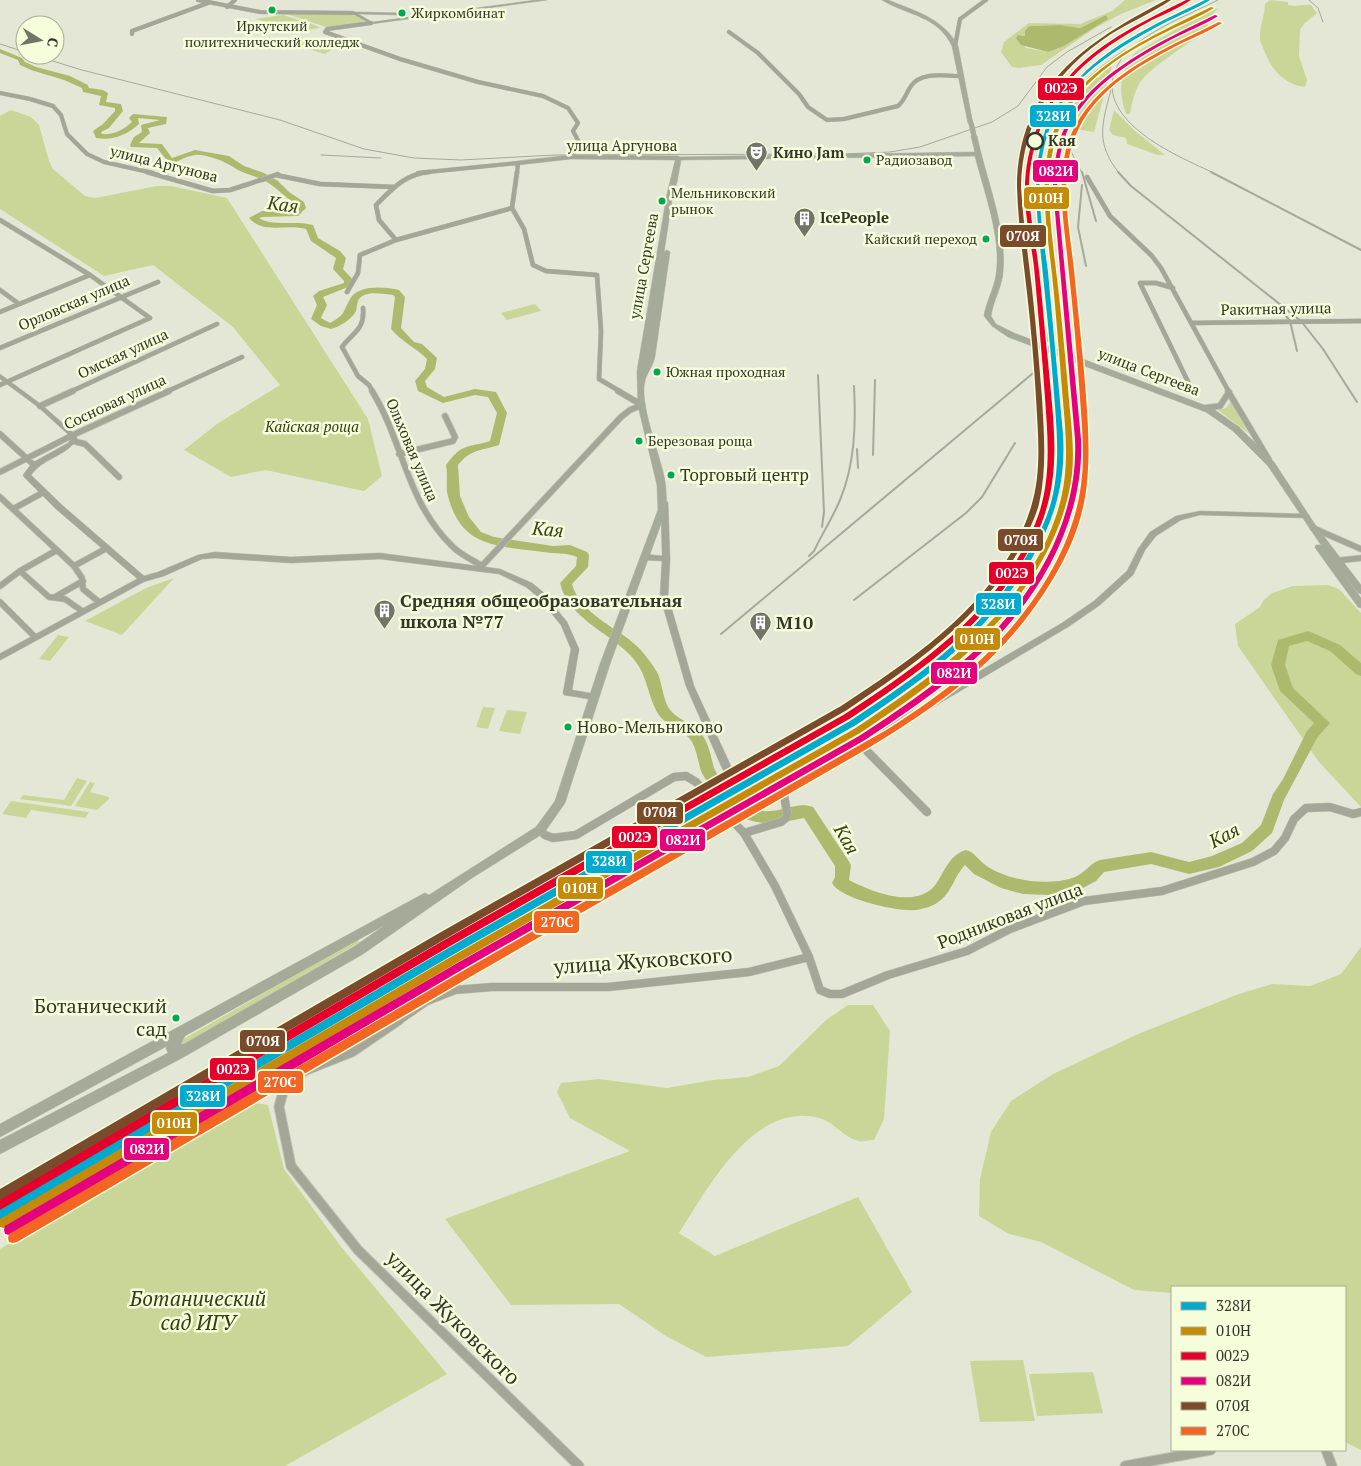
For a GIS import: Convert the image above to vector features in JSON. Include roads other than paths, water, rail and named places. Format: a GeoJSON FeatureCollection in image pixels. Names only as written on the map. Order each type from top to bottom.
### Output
{"type":"FeatureCollection","features":[{"type":"Feature","properties":{"kind":"main road"},"geometry":{"type":"LineString","coordinates":[[884,0],[934,22],[950,36],[955,46]]}},
{"type":"Feature","properties":{"kind":"main road","name":"улица Сергеева"},"geometry":{"type":"LineString","coordinates":[[955,46],[977,154],[997,237],[1000,268],[999,280],[989,304],[987,316],[994,325],[1003,331],[1204,408],[1224,420],[1249,442]]}},
{"type":"Feature","properties":{"kind":"main road","name":"улица Аргунова"},"geometry":{"type":"LineString","coordinates":[[678,158],[977,154]]}},
{"type":"Feature","properties":{"kind":"main road","name":"улица Сергеева"},"geometry":{"type":"LineString","coordinates":[[540,830],[560,803],[605,664],[658,520],[663,500],[642,405],[641,373],[655,266],[678,158]]}},
{"type":"Feature","properties":{"kind":"main road","name":"улица Сергеева"},"geometry":{"type":"LineString","coordinates":[[642,380],[651,356],[664,276],[675,193],[674,182]]}},
{"type":"Feature","properties":{"kind":"main road"},"geometry":{"type":"LineString","coordinates":[[1249,442],[1272,464],[1302,517],[1314,528],[1361,605]]}},
{"type":"Feature","properties":{"kind":"main road"},"geometry":{"type":"LineString","coordinates":[[1249,442],[1333,561],[1361,590]]}},
{"type":"Feature","properties":{"kind":"main road"},"geometry":{"type":"LineString","coordinates":[[0,1147],[185,1050],[359,950],[468,875],[540,830]]}},
{"type":"Feature","properties":{"kind":"main road"},"geometry":{"type":"LineString","coordinates":[[0,1132],[468,875]]}},
{"type":"Feature","properties":{"kind":"main road"},"geometry":{"type":"LineString","coordinates":[[357,935],[365,936],[366,942],[359,950]]}},
{"type":"Feature","properties":{"kind":"main road"},"geometry":{"type":"LineString","coordinates":[[181,1032],[174,1041],[172,1048],[185,1050]]}},
{"type":"Feature","properties":{"kind":"street"},"geometry":{"type":"LineString","coordinates":[[198,0],[268,12],[430,15]]}},
{"type":"Feature","properties":{"kind":"street"},"geometry":{"type":"LineString","coordinates":[[227,6],[235,0]]}},
{"type":"Feature","properties":{"kind":"street"},"geometry":{"type":"LineString","coordinates":[[545,0],[511,2],[328,29],[325,32],[326,34],[400,59],[478,82],[543,96],[568,108],[578,123],[573,132],[580,144],[580,147],[571,157]]}},
{"type":"Feature","properties":{"kind":"street"},"geometry":{"type":"LineString","coordinates":[[955,46],[958,39],[958,22],[960,18],[986,0]]}},
{"type":"Feature","properties":{"kind":"street"},"geometry":{"type":"LineString","coordinates":[[132,34],[132,31],[209,2]]}},
{"type":"Feature","properties":{"kind":"street"},"geometry":{"type":"LineString","coordinates":[[353,13],[372,23]]}},
{"type":"Feature","properties":{"kind":"street"},"geometry":{"type":"LineString","coordinates":[[729,32],[758,53],[799,94],[805,104],[827,120],[852,117],[898,106],[904,100],[912,85],[918,80],[940,76],[961,76]]}},
{"type":"Feature","properties":{"kind":"street","name":"улица Аргунова"},"geometry":{"type":"LineString","coordinates":[[0,93],[47,104],[56,108],[63,120],[64,130],[67,134],[87,154],[104,162],[168,177],[213,191],[230,190],[262,180]]}},
{"type":"Feature","properties":{"kind":"street","name":"улица Аргунова"},"geometry":{"type":"LineString","coordinates":[[396,240],[379,220],[375,209],[376,204],[405,178],[425,172],[571,157],[678,158]]}},
{"type":"Feature","properties":{"kind":"street"},"geometry":{"type":"LineString","coordinates":[[518,163],[512,208],[521,221],[528,239],[530,257],[536,269],[547,272],[597,275],[601,322],[599,379],[642,405]]}},
{"type":"Feature","properties":{"kind":"street"},"geometry":{"type":"LineString","coordinates":[[262,180],[278,174],[325,185],[394,187]]}},
{"type":"Feature","properties":{"kind":"street"},"geometry":{"type":"LineString","coordinates":[[262,180],[276,175],[320,184],[394,187]]}},
{"type":"Feature","properties":{"kind":"street"},"geometry":{"type":"LineString","coordinates":[[1087,176],[1110,216],[1152,256],[1173,288],[1229,392],[1272,464]]}},
{"type":"Feature","properties":{"kind":"street"},"geometry":{"type":"LineString","coordinates":[[347,292],[358,273],[360,255],[366,251],[396,240],[512,208]]}},
{"type":"Feature","properties":{"kind":"street"},"geometry":{"type":"LineString","coordinates":[[0,220],[90,275],[150,318],[0,385]]}},
{"type":"Feature","properties":{"kind":"street"},"geometry":{"type":"LineString","coordinates":[[0,312],[90,275]]}},
{"type":"Feature","properties":{"kind":"street","name":"Орловская улица"},"geometry":{"type":"LineString","coordinates":[[0,348],[120,296],[158,282]]}},
{"type":"Feature","properties":{"kind":"street"},"geometry":{"type":"LineString","coordinates":[[1173,288],[1156,283],[1140,283],[1192,390]]}},
{"type":"Feature","properties":{"kind":"street"},"geometry":{"type":"LineString","coordinates":[[0,290],[19,304]]}},
{"type":"Feature","properties":{"kind":"street","name":"Ольховая улица"},"geometry":{"type":"LineString","coordinates":[[363,308],[365,317],[360,330],[345,342],[342,347],[358,376],[368,385],[381,405],[406,473],[427,517],[454,548],[481,567]]}},
{"type":"Feature","properties":{"kind":"street","name":"Ракитная улица"},"geometry":{"type":"LineString","coordinates":[[1192,323],[1361,322]]}},
{"type":"Feature","properties":{"kind":"street","name":"Омская улица"},"geometry":{"type":"LineString","coordinates":[[40,406],[217,324]]}},
{"type":"Feature","properties":{"kind":"street","name":"Сосновая улица"},"geometry":{"type":"LineString","coordinates":[[0,472],[242,357]]}},
{"type":"Feature","properties":{"kind":"street"},"geometry":{"type":"LineString","coordinates":[[0,376],[40,406],[73,438],[85,444],[120,477]]}},
{"type":"Feature","properties":{"kind":"street"},"geometry":{"type":"LineString","coordinates":[[1204,408],[1220,408],[1226,403],[1229,392]]}},
{"type":"Feature","properties":{"kind":"street"},"geometry":{"type":"LineString","coordinates":[[481,567],[621,417],[630,410],[642,405]]}},
{"type":"Feature","properties":{"kind":"street"},"geometry":{"type":"LineString","coordinates":[[399,454],[452,441],[455,437],[445,416]]}},
{"type":"Feature","properties":{"kind":"street"},"geometry":{"type":"LineString","coordinates":[[1249,442],[1252,431]]}},
{"type":"Feature","properties":{"kind":"street"},"geometry":{"type":"LineString","coordinates":[[1,438],[28,458],[34,465]]}},
{"type":"Feature","properties":{"kind":"street"},"geometry":{"type":"LineString","coordinates":[[73,438],[34,465],[27,475],[143,579]]}},
{"type":"Feature","properties":{"kind":"street"},"geometry":{"type":"LineString","coordinates":[[13,509],[44,492]]}},
{"type":"Feature","properties":{"kind":"street"},"geometry":{"type":"LineString","coordinates":[[0,497],[74,566],[83,581],[84,588],[98,602]]}},
{"type":"Feature","properties":{"kind":"street"},"geometry":{"type":"LineString","coordinates":[[663,500],[666,559],[664,596],[690,686],[731,778],[740,789],[755,793],[783,789],[1065,625],[1097,603],[1130,573],[1142,549],[1154,534],[1172,521],[1200,514],[1302,517]]}},
{"type":"Feature","properties":{"kind":"street"},"geometry":{"type":"LineString","coordinates":[[1314,528],[1361,549]]}},
{"type":"Feature","properties":{"kind":"street"},"geometry":{"type":"LineString","coordinates":[[74,566],[107,548]]}},
{"type":"Feature","properties":{"kind":"street"},"geometry":{"type":"LineString","coordinates":[[0,586],[20,571],[57,550]]}},
{"type":"Feature","properties":{"kind":"street"},"geometry":{"type":"LineString","coordinates":[[0,656],[82,610],[143,579],[161,574],[201,557],[215,555],[291,560],[380,556],[481,567],[516,578],[529,585],[540,594],[564,624],[575,648],[567,694],[594,698]]}},
{"type":"Feature","properties":{"kind":"street"},"geometry":{"type":"LineString","coordinates":[[644,557],[666,559]]}},
{"type":"Feature","properties":{"kind":"street"},"geometry":{"type":"LineString","coordinates":[[1333,561],[1361,558]]}},
{"type":"Feature","properties":{"kind":"street"},"geometry":{"type":"LineString","coordinates":[[20,571],[49,597],[65,599],[82,610]]}},
{"type":"Feature","properties":{"kind":"street"},"geometry":{"type":"LineString","coordinates":[[55,598],[83,581]]}},
{"type":"Feature","properties":{"kind":"street"},"geometry":{"type":"LineString","coordinates":[[0,602],[35,637]]}},
{"type":"Feature","properties":{"kind":"street"},"geometry":{"type":"LineString","coordinates":[[861,745],[928,812]]}},
{"type":"Feature","properties":{"kind":"street"},"geometry":{"type":"LineString","coordinates":[[540,830],[545,835],[553,838],[576,836],[674,777],[686,776],[696,782],[744,833],[775,886],[809,957]]}},
{"type":"Feature","properties":{"kind":"street"},"geometry":{"type":"LineString","coordinates":[[744,833],[785,816],[783,789]]}},
{"type":"Feature","properties":{"kind":"street","name":"Родниковая улица"},"geometry":{"type":"LineString","coordinates":[[809,957],[820,990],[830,994],[842,994],[888,975],[967,951],[1010,929],[1084,901],[1162,891],[1254,862],[1274,851],[1285,838],[1294,818],[1306,808],[1330,807],[1353,814],[1361,812]]}},
{"type":"Feature","properties":{"kind":"street","name":"улица Жуковского"},"geometry":{"type":"LineString","coordinates":[[579,1466],[358,1250],[297,1174],[291,1166],[278,1108],[284,1088],[304,1072],[352,1052],[427,1001],[455,990],[492,987],[608,987],[749,972],[809,957]]}},
{"type":"Feature","properties":{"kind":"street"},"geometry":{"type":"LineString","coordinates":[[1125,1466],[1206,1451]]}},
{"type":"Feature","properties":{"kind":"street"},"geometry":{"type":"LineString","coordinates":[[1326,1451],[1332,1466]]}},
{"type":"Feature","properties":{"kind":"waterway","name":"Кая"},"geometry":{"type":"LineString","coordinates":[[0,51],[20,59],[23,63],[34,69],[67,78],[85,87],[86,90],[100,92],[105,95],[102,103],[118,106],[119,111],[106,126],[97,131],[99,136],[114,136],[129,129],[136,122],[133,118],[136,116],[164,119],[163,122],[144,127],[146,133],[137,139],[134,145],[159,146],[170,160],[176,160],[195,152],[226,158],[241,168],[261,175],[275,183],[286,194],[301,204],[302,208],[295,214],[262,214],[253,218],[265,225],[295,224],[310,227],[314,239],[337,253],[341,258],[338,269],[349,281],[348,285],[318,296],[322,305],[316,319],[324,324],[331,326],[346,317],[351,311],[355,298],[364,292],[396,292],[400,297],[396,329],[411,344],[419,346],[432,358],[430,369],[420,381],[422,389],[443,400],[475,392],[492,394],[502,413],[495,443],[479,448],[471,448],[462,453],[452,465],[454,496],[467,524],[479,536],[493,541],[553,550],[570,549],[583,555],[582,567],[566,583],[568,591],[584,612],[635,652],[651,674],[662,709],[671,719],[691,731],[699,741],[709,773],[737,806],[756,817],[777,817],[808,811],[843,865],[843,877],[840,883],[849,888],[888,901],[902,903],[927,901],[936,895],[956,864],[966,856],[979,869],[1001,881],[1023,887],[1049,888],[1076,884],[1091,876],[1100,866],[1151,858],[1189,868],[1214,862],[1247,847],[1267,829],[1278,798],[1288,783],[1312,735],[1323,723],[1287,691],[1278,665],[1283,643],[1308,636],[1335,648],[1361,671]]}},
{"type":"Feature","properties":{"kind":"railway"},"geometry":{"type":"LineString","coordinates":[[1214,173],[1164,148],[1131,124],[1120,110],[1113,94],[1113,77],[1123,57],[1148,35],[1218,0]]}},
{"type":"Feature","properties":{"kind":"railway"},"geometry":{"type":"LineString","coordinates":[[1309,0],[1318,8],[1323,22]]}},
{"type":"Feature","properties":{"kind":"railway"},"geometry":{"type":"LineString","coordinates":[[65,65],[280,120],[364,149],[414,158],[461,160],[555,155],[843,154],[890,152],[920,147],[992,122],[1018,106],[1047,67],[1067,52],[1111,27]]}},
{"type":"Feature","properties":{"kind":"railway"},"geometry":{"type":"LineString","coordinates":[[0,44],[15,49]]}},
{"type":"Feature","properties":{"kind":"railway"},"geometry":{"type":"LineString","coordinates":[[1082,173],[1066,139],[1063,115],[1067,104],[1084,82],[1125,50]]}},
{"type":"Feature","properties":{"kind":"railway"},"geometry":{"type":"LineString","coordinates":[[1111,90],[1103,123],[1103,133],[1106,152],[1119,173]]}},
{"type":"Feature","properties":{"kind":"railway"},"geometry":{"type":"LineString","coordinates":[[321,155],[381,158]]}},
{"type":"Feature","properties":{"kind":"railway"},"geometry":{"type":"LineString","coordinates":[[1082,172],[1096,221]]}},
{"type":"Feature","properties":{"kind":"railway"},"geometry":{"type":"LineString","coordinates":[[1118,172],[1131,186],[1301,321],[1323,349],[1357,402]]}},
{"type":"Feature","properties":{"kind":"railway"},"geometry":{"type":"LineString","coordinates":[[1211,172],[1361,250]]}},
{"type":"Feature","properties":{"kind":"railway"},"geometry":{"type":"LineString","coordinates":[[1082,185],[1078,227],[1086,266]]}},
{"type":"Feature","properties":{"kind":"railway"},"geometry":{"type":"LineString","coordinates":[[1281,310],[1290,321],[1297,351]]}},
{"type":"Feature","properties":{"kind":"railway"},"geometry":{"type":"LineString","coordinates":[[1048,341],[1049,317]]}},
{"type":"Feature","properties":{"kind":"railway"},"geometry":{"type":"LineString","coordinates":[[721,634],[1038,369]]}},
{"type":"Feature","properties":{"kind":"railway"},"geometry":{"type":"LineString","coordinates":[[818,375],[824,512],[822,527]]}},
{"type":"Feature","properties":{"kind":"railway"},"geometry":{"type":"LineString","coordinates":[[873,455],[875,380]]}},
{"type":"Feature","properties":{"kind":"railway"},"geometry":{"type":"LineString","coordinates":[[809,556],[814,551],[837,506],[849,472],[852,458],[855,415],[854,386]]}},
{"type":"Feature","properties":{"kind":"railway"},"geometry":{"type":"LineString","coordinates":[[854,600],[966,513],[982,497],[1015,443]]}},
{"type":"Feature","properties":{"kind":"railway"},"geometry":{"type":"LineString","coordinates":[[857,449],[858,468]]}},
{"type":"Feature","properties":{"kind":"place","name":"Иркутский политехнический колледж"},"geometry":{"type":"Point","coordinates":[272,10]}},
{"type":"Feature","properties":{"kind":"place","name":"Жиркомбинат"},"geometry":{"type":"Point","coordinates":[402,13]}},
{"type":"Feature","properties":{"kind":"place","name":"Кая"},"geometry":{"type":"Point","coordinates":[1035,141]}},
{"type":"Feature","properties":{"kind":"place","name":"Радиозавод"},"geometry":{"type":"Point","coordinates":[867,160]}},
{"type":"Feature","properties":{"kind":"place","name":"Кино Jam"},"geometry":{"type":"Point","coordinates":[757,172]}},
{"type":"Feature","properties":{"kind":"place","name":"Мельниковский рынок"},"geometry":{"type":"Point","coordinates":[662,201]}},
{"type":"Feature","properties":{"kind":"place","name":"IcePeople"},"geometry":{"type":"Point","coordinates":[804,237]}},
{"type":"Feature","properties":{"kind":"place","name":"Кайский переход"},"geometry":{"type":"Point","coordinates":[986,239]}},
{"type":"Feature","properties":{"kind":"place","name":"Южная проходная"},"geometry":{"type":"Point","coordinates":[657,372]}},
{"type":"Feature","properties":{"kind":"place","name":"Березовая роща"},"geometry":{"type":"Point","coordinates":[639,441]}},
{"type":"Feature","properties":{"kind":"place","name":"Торговый центр"},"geometry":{"type":"Point","coordinates":[671,475]}},
{"type":"Feature","properties":{"kind":"place","name":"Средняя общеобразовательная школа №77"},"geometry":{"type":"Point","coordinates":[384,630]}},
{"type":"Feature","properties":{"kind":"place","name":"M10"},"geometry":{"type":"Point","coordinates":[760,642]}},
{"type":"Feature","properties":{"kind":"place","name":"Ново-Мельниково"},"geometry":{"type":"Point","coordinates":[568,727]}},
{"type":"Feature","properties":{"kind":"place","name":"Ботанический сад"},"geometry":{"type":"Point","coordinates":[176,1018]}},
{"type":"Feature","properties":{"kind":"park label","name":"Кайская роща"},"geometry":{"type":"Point","coordinates":[312,427]}},
{"type":"Feature","properties":{"kind":"park label","name":"Ботанический сад ИГУ"},"geometry":{"type":"Point","coordinates":[198,1311]}}]}
